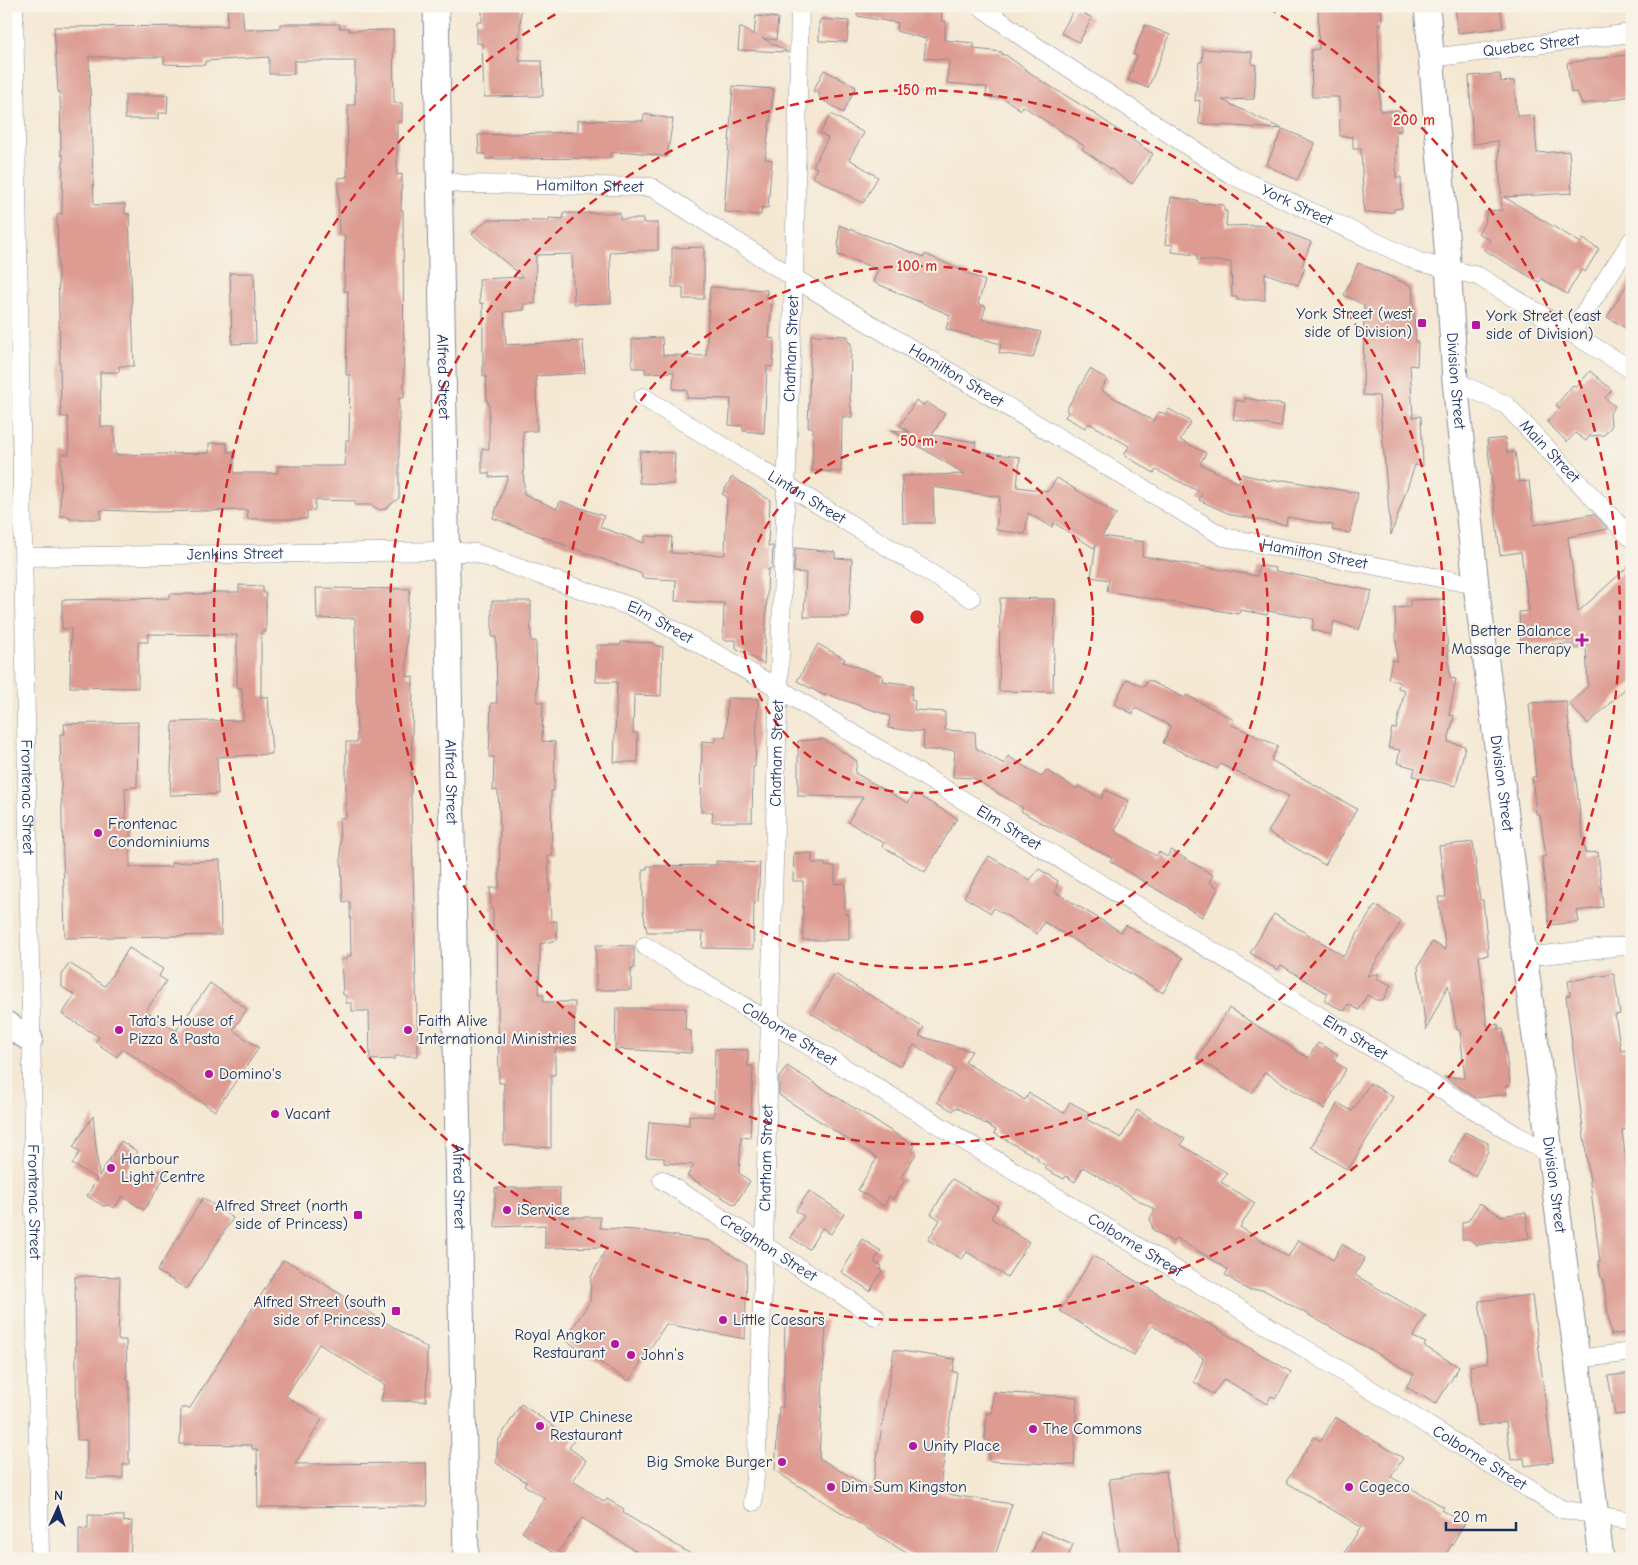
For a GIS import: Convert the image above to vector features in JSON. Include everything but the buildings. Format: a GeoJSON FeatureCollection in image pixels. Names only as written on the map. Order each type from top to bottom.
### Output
{"type":"FeatureCollection","features":[{"type":"Feature","properties":{"kind":"main road","name":"Alfred Street"},"geometry":{"type":"LineString","coordinates":[[436,6],[441,182],[466,1559]]}},
{"type":"Feature","properties":{"kind":"main road","name":"Division Street"},"geometry":{"type":"LineString","coordinates":[[1427,6],[1455,380],[1476,585],[1577,1359],[1601,1559]]}},
{"type":"Feature","properties":{"kind":"main road"},"geometry":{"type":"LineString","coordinates":[[6,1024],[30,1039]]}},
{"type":"Feature","properties":{"kind":"street","name":"Frontenac Street"},"geometry":{"type":"LineString","coordinates":[[14,6],[40,1559]]}},
{"type":"Feature","properties":{"kind":"street","name":"Chatham Street"},"geometry":{"type":"LineString","coordinates":[[753,1502],[757,1449],[764,1246],[778,688],[794,278],[800,6]]}},
{"type":"Feature","properties":{"kind":"street","name":"York Street"},"geometry":{"type":"LineString","coordinates":[[980,6],[1028,41],[1232,175],[1419,262],[1478,276],[1632,370]]}},
{"type":"Feature","properties":{"kind":"street","name":"Quebec Street"},"geometry":{"type":"LineString","coordinates":[[1431,58],[1632,32]]}},
{"type":"Feature","properties":{"kind":"street","name":"Hamilton Street"},"geometry":{"type":"LineString","coordinates":[[441,182],[651,187],[794,278],[1224,537],[1476,585]]}},
{"type":"Feature","properties":{"kind":"street"},"geometry":{"type":"LineString","coordinates":[[1571,333],[1632,240]]}},
{"type":"Feature","properties":{"kind":"street","name":"Main Street"},"geometry":{"type":"LineString","coordinates":[[1455,380],[1506,406],[1632,539]]}},
{"type":"Feature","properties":{"kind":"street","name":"Linton Street"},"geometry":{"type":"LineString","coordinates":[[643,397],[786,487],[971,598]]}},
{"type":"Feature","properties":{"kind":"street","name":"Jenkins Street"},"geometry":{"type":"LineString","coordinates":[[24,557],[447,551]]}},
{"type":"Feature","properties":{"kind":"street","name":"Elm Street"},"geometry":{"type":"LineString","coordinates":[[447,551],[476,553],[635,608],[778,688],[1499,1125],[1549,1153]]}},
{"type":"Feature","properties":{"kind":"street"},"geometry":{"type":"LineString","coordinates":[[1525,957],[1632,945]]}},
{"type":"Feature","properties":{"kind":"street","name":"Colborne Street"},"geometry":{"type":"LineString","coordinates":[[645,946],[1315,1355],[1561,1509],[1632,1521]]}},
{"type":"Feature","properties":{"kind":"street","name":"Creighton Street"},"geometry":{"type":"LineString","coordinates":[[662,1180],[875,1316]]}},
{"type":"Feature","properties":{"kind":"street"},"geometry":{"type":"LineString","coordinates":[[1577,1359],[1632,1352]]}},
{"type":"Feature","properties":{"kind":"place","name":"York Street (west side of Division)"},"geometry":{"type":"Point","coordinates":[1422,323]}},
{"type":"Feature","properties":{"kind":"place","name":"York Street (east side of Division)"},"geometry":{"type":"Point","coordinates":[1476,325]}},
{"type":"Feature","properties":{"kind":"place","name":"Better Balance Massage Therapy"},"geometry":{"type":"Point","coordinates":[1582,640]}},
{"type":"Feature","properties":{"kind":"place","name":"Frontenac Condominiums"},"geometry":{"type":"Point","coordinates":[98,833]}},
{"type":"Feature","properties":{"kind":"place","name":"Tata's House of Pizza & Pasta"},"geometry":{"type":"Point","coordinates":[119,1030]}},
{"type":"Feature","properties":{"kind":"place","name":"Faith Alive International Ministries"},"geometry":{"type":"Point","coordinates":[408,1030]}},
{"type":"Feature","properties":{"kind":"place","name":"Domino's"},"geometry":{"type":"Point","coordinates":[209,1074]}},
{"type":"Feature","properties":{"kind":"place","name":"Vacant"},"geometry":{"type":"Point","coordinates":[275,1114]}},
{"type":"Feature","properties":{"kind":"place","name":"Harbour Light Centre"},"geometry":{"type":"Point","coordinates":[111,1168]}},
{"type":"Feature","properties":{"kind":"place","name":"iService"},"geometry":{"type":"Point","coordinates":[507,1210]}},
{"type":"Feature","properties":{"kind":"place","name":"Alfred Street (north side of Princess)"},"geometry":{"type":"Point","coordinates":[358,1215]}},
{"type":"Feature","properties":{"kind":"place","name":"Alfred Street (south side of Princess)"},"geometry":{"type":"Point","coordinates":[396,1311]}},
{"type":"Feature","properties":{"kind":"place","name":"Little Caesars"},"geometry":{"type":"Point","coordinates":[723,1320]}},
{"type":"Feature","properties":{"kind":"place","name":"Royal Angkor Restaurant"},"geometry":{"type":"Point","coordinates":[615,1344]}},
{"type":"Feature","properties":{"kind":"place","name":"John’s"},"geometry":{"type":"Point","coordinates":[631,1355]}},
{"type":"Feature","properties":{"kind":"place","name":"VIP Chinese Restaurant"},"geometry":{"type":"Point","coordinates":[540,1426]}},
{"type":"Feature","properties":{"kind":"place","name":"The Commons"},"geometry":{"type":"Point","coordinates":[1033,1429]}},
{"type":"Feature","properties":{"kind":"place","name":"Unity Place"},"geometry":{"type":"Point","coordinates":[913,1446]}},
{"type":"Feature","properties":{"kind":"place","name":"Big Smoke Burger"},"geometry":{"type":"Point","coordinates":[782,1462]}},
{"type":"Feature","properties":{"kind":"place","name":"Dim Sum Kingston"},"geometry":{"type":"Point","coordinates":[831,1487]}},
{"type":"Feature","properties":{"kind":"place","name":"Cogeco"},"geometry":{"type":"Point","coordinates":[1349,1487]}}]}
